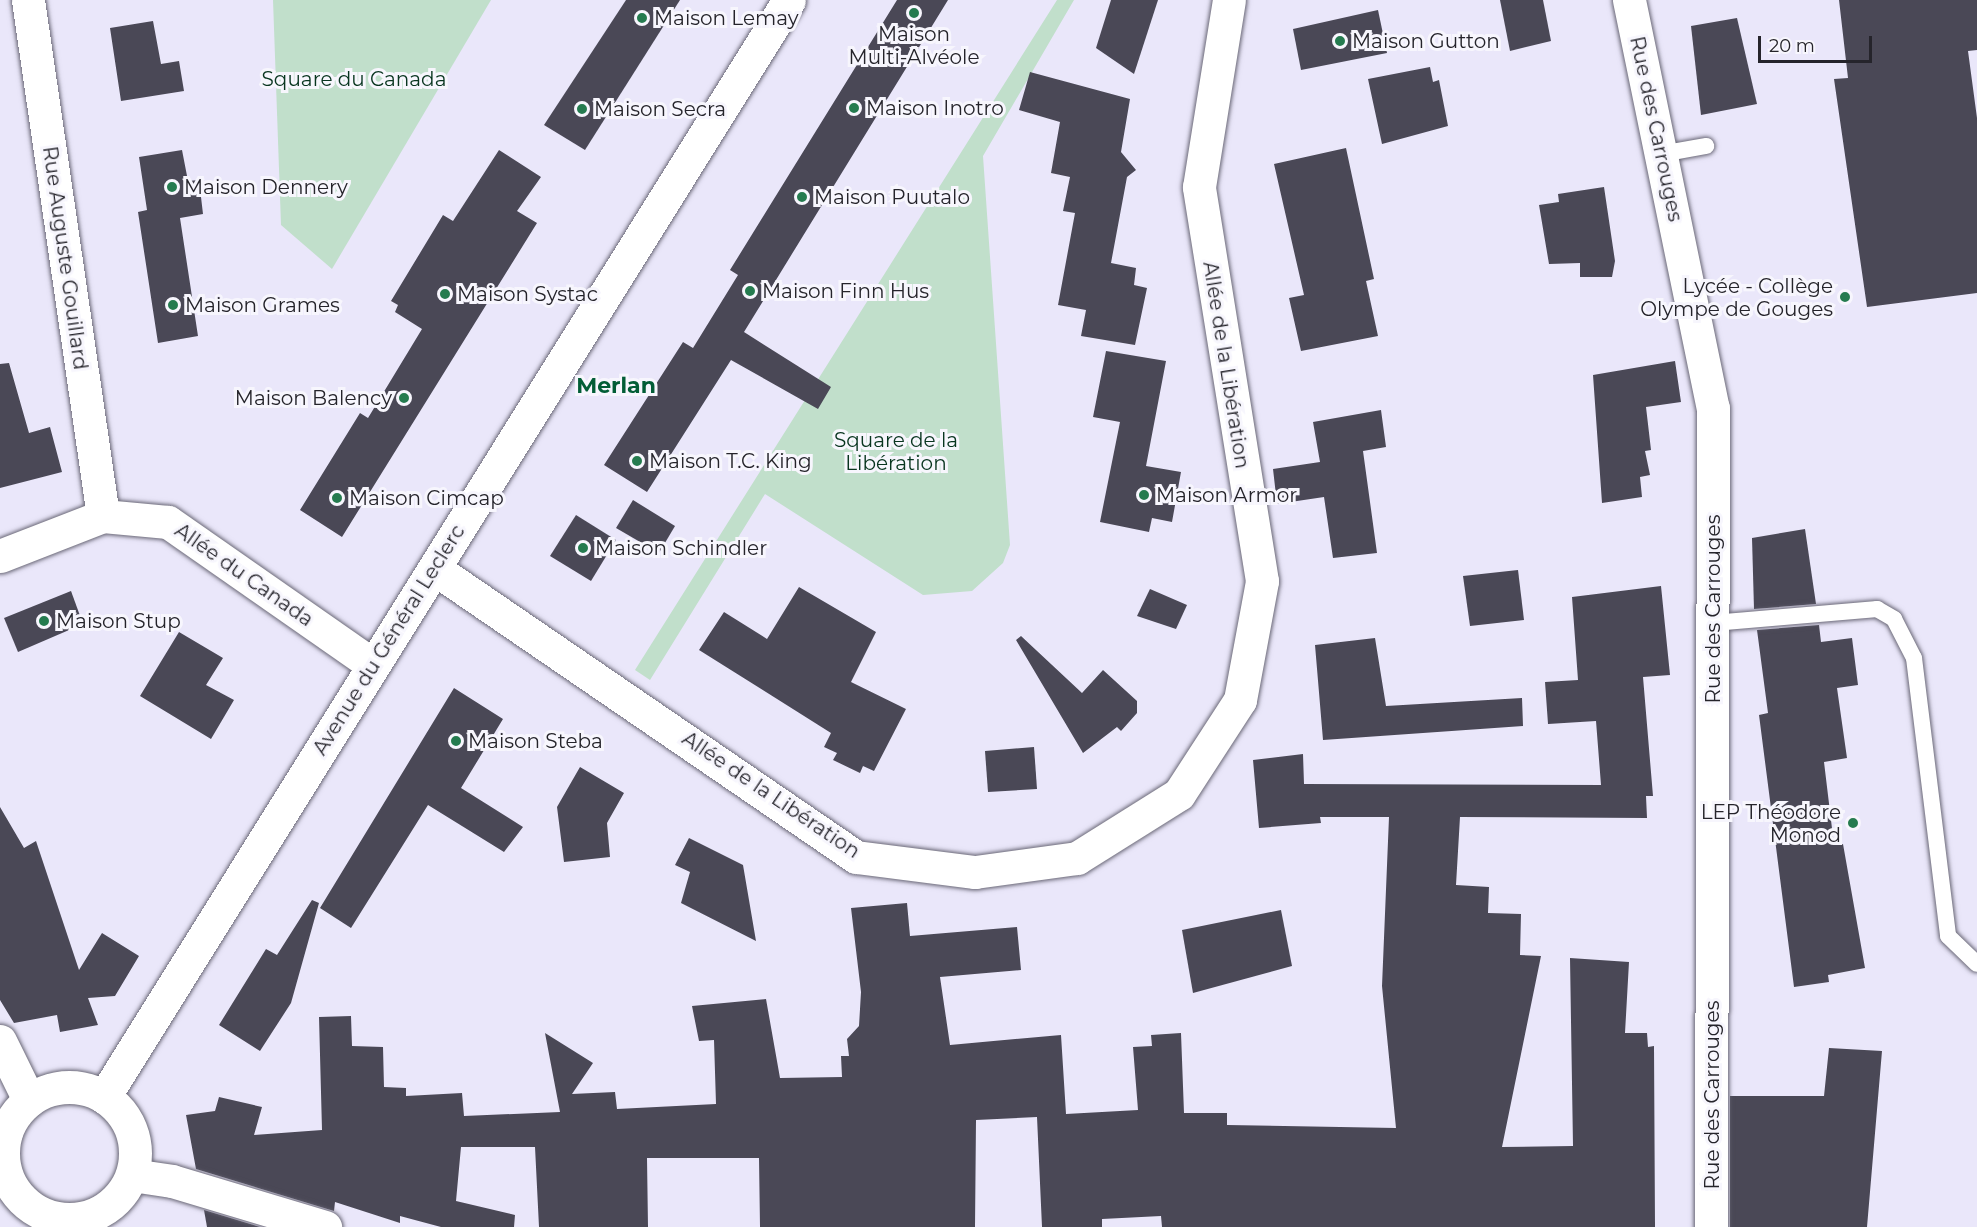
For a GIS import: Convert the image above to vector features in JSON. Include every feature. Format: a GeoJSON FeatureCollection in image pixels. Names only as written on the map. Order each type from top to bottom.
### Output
{"type":"FeatureCollection","features":[{"type":"Feature","properties":{"kind":"street","name":"Rue Auguste Gouillard"},"geometry":{"type":"LineString","coordinates":[[28,0],[103,516]]}},
{"type":"Feature","properties":{"kind":"street","name":"Avenue du Général Leclerc"},"geometry":{"type":"LineString","coordinates":[[104,1097],[789,0]]}},
{"type":"Feature","properties":{"kind":"street","name":"Allée de la Libération"},"geometry":{"type":"LineString","coordinates":[[435,569],[856,857],[975,872],[1077,858],[1179,794],[1240,700],[1262,580],[1198,187],[1230,0]]}},
{"type":"Feature","properties":{"kind":"street","name":"Rue des Carrouges"},"geometry":{"type":"LineString","coordinates":[[1629,0],[1713,408],[1711,1227]]}},
{"type":"Feature","properties":{"kind":"street"},"geometry":{"type":"LineString","coordinates":[[0,556],[103,516]]}},
{"type":"Feature","properties":{"kind":"street","name":"Allée du Canada"},"geometry":{"type":"LineString","coordinates":[[103,516],[168,522],[373,665]]}},
{"type":"Feature","properties":{"kind":"street"},"geometry":{"type":"LineString","coordinates":[[0,1041],[29,1100]]}},
{"type":"Feature","properties":{"kind":"street"},"geometry":{"type":"LineString","coordinates":[[66,1087],[104,1097],[128,1123],[135,1157],[132,1175],[113,1203],[84,1222],[58,1218],[32,1219],[7,1177],[3,1132],[29,1100],[66,1087]]}},
{"type":"Feature","properties":{"kind":"street"},"geometry":{"type":"LineString","coordinates":[[132,1175],[172,1181],[325,1227]]}},
{"type":"Feature","properties":{"kind":"lane"},"geometry":{"type":"LineString","coordinates":[[1661,154],[1706,146]]}},
{"type":"Feature","properties":{"kind":"lane"},"geometry":{"type":"LineString","coordinates":[[1713,623],[1877,609],[1894,619],[1914,658],[1948,936],[1977,964]]}},
{"type":"Feature","properties":{"kind":"green space","name":"Square du Canada"},"geometry":{"type":"Polygon","coordinates":[[[273,0],[491,0],[332,269],[281,225],[273,0]]]}},
{"type":"Feature","properties":{"kind":"green space","name":"Square de la Libération"},"geometry":{"type":"Polygon","coordinates":[[[1057,0],[1074,0],[983,156],[1010,545],[1003,563],[972,591],[923,595],[765,494],[650,680],[635,670],[1057,0]]]}},
{"type":"Feature","properties":{"kind":"building"},"geometry":{"type":"Polygon","coordinates":[[[626,0],[680,0],[585,150],[544,125],[626,0]]]}},
{"type":"Feature","properties":{"kind":"building"},"geometry":{"type":"Polygon","coordinates":[[[897,0],[948,0],[744,332],[831,387],[818,409],[731,360],[647,492],[604,465],[683,342],[693,348],[738,275],[730,270],[897,0]]]}},
{"type":"Feature","properties":{"kind":"building"},"geometry":{"type":"Polygon","coordinates":[[[1111,0],[1158,0],[1134,74],[1096,48],[1111,0]]]}},
{"type":"Feature","properties":{"kind":"building"},"geometry":{"type":"Polygon","coordinates":[[[1500,0],[1543,0],[1551,41],[1510,51],[1500,0]]]}},
{"type":"Feature","properties":{"kind":"building"},"geometry":{"type":"Polygon","coordinates":[[[1839,0],[1977,0],[1977,50],[1968,51],[1977,118],[1977,293],[1867,307],[1834,79],[1848,78],[1839,0]]]}},
{"type":"Feature","properties":{"kind":"building","name":"Maison Gutton"},"geometry":{"type":"Polygon","coordinates":[[[1378,10],[1387,53],[1301,70],[1293,29],[1378,10]]]}},
{"type":"Feature","properties":{"kind":"building"},"geometry":{"type":"Polygon","coordinates":[[[1737,18],[1757,104],[1701,115],[1691,26],[1737,18]]]}},
{"type":"Feature","properties":{"kind":"building"},"geometry":{"type":"Polygon","coordinates":[[[153,21],[161,64],[179,61],[184,91],[121,101],[110,28],[153,21]]]}},
{"type":"Feature","properties":{"kind":"building"},"geometry":{"type":"Polygon","coordinates":[[[1430,67],[1433,82],[1439,80],[1448,126],[1382,144],[1368,79],[1430,67]]]}},
{"type":"Feature","properties":{"kind":"building"},"geometry":{"type":"Polygon","coordinates":[[[1030,72],[1130,99],[1121,152],[1136,170],[1127,177],[1111,263],[1136,268],[1134,285],[1147,288],[1135,345],[1081,336],[1086,310],[1058,305],[1075,213],[1063,211],[1070,177],[1051,173],[1060,122],[1019,110],[1030,72]]]}},
{"type":"Feature","properties":{"kind":"building"},"geometry":{"type":"Polygon","coordinates":[[[1346,148],[1374,279],[1366,281],[1378,336],[1301,351],[1289,298],[1304,295],[1274,164],[1346,148]]]}},
{"type":"Feature","properties":{"kind":"building"},"geometry":{"type":"Polygon","coordinates":[[[182,150],[188,181],[199,180],[203,214],[180,218],[198,336],[158,343],[138,212],[147,210],[139,157],[182,150]]]}},
{"type":"Feature","properties":{"kind":"building"},"geometry":{"type":"Polygon","coordinates":[[[499,150],[541,177],[517,211],[537,223],[342,537],[300,510],[360,413],[368,418],[422,329],[395,312],[398,305],[391,301],[443,215],[453,221],[499,150]]]}},
{"type":"Feature","properties":{"kind":"building"},"geometry":{"type":"Polygon","coordinates":[[[1604,187],[1615,261],[1612,277],[1580,277],[1580,263],[1549,264],[1539,205],[1559,202],[1558,194],[1604,187]]]}},
{"type":"Feature","properties":{"kind":"building"},"geometry":{"type":"Polygon","coordinates":[[[1106,351],[1166,361],[1146,466],[1181,472],[1172,522],[1152,518],[1149,532],[1100,522],[1120,422],[1093,417],[1106,351]]]}},
{"type":"Feature","properties":{"kind":"building"},"geometry":{"type":"Polygon","coordinates":[[[1675,361],[1681,402],[1646,407],[1651,450],[1645,451],[1650,475],[1640,477],[1642,497],[1602,503],[1593,375],[1675,361]]]}},
{"type":"Feature","properties":{"kind":"building"},"geometry":{"type":"Polygon","coordinates":[[[9,363],[29,433],[50,427],[62,472],[0,488],[0,364],[9,363]]]}},
{"type":"Feature","properties":{"kind":"building"},"geometry":{"type":"Polygon","coordinates":[[[1381,410],[1386,447],[1363,451],[1377,553],[1333,558],[1324,497],[1277,504],[1273,469],[1320,462],[1313,422],[1381,410]]]}},
{"type":"Feature","properties":{"kind":"building"},"geometry":{"type":"Polygon","coordinates":[[[633,500],[675,526],[659,553],[616,528],[633,500]]]}},
{"type":"Feature","properties":{"kind":"building","name":"Maison Schindler"},"geometry":{"type":"Polygon","coordinates":[[[576,515],[616,540],[591,581],[550,556],[576,515]]]}},
{"type":"Feature","properties":{"kind":"building"},"geometry":{"type":"Polygon","coordinates":[[[1805,529],[1816,604],[1754,609],[1752,538],[1805,529]]]}},
{"type":"Feature","properties":{"kind":"building"},"geometry":{"type":"Polygon","coordinates":[[[1518,570],[1524,620],[1470,626],[1463,576],[1518,570]]]}},
{"type":"Feature","properties":{"kind":"building"},"geometry":{"type":"Polygon","coordinates":[[[1661,586],[1670,675],[1643,677],[1653,796],[1646,796],[1647,818],[1460,817],[1456,885],[1489,887],[1488,913],[1521,914],[1520,955],[1541,956],[1502,1147],[1573,1146],[1570,958],[1629,962],[1625,1033],[1647,1033],[1648,1047],[1654,1046],[1655,1227],[1162,1227],[1161,1216],[1102,1219],[1102,1227],[1042,1227],[1037,1117],[976,1120],[975,1227],[760,1227],[759,1158],[647,1158],[648,1227],[539,1227],[535,1147],[461,1147],[456,1201],[515,1215],[514,1227],[441,1227],[400,1216],[400,1223],[335,1202],[334,1211],[196,1169],[186,1115],[215,1111],[219,1097],[262,1107],[254,1135],[322,1130],[319,1017],[351,1016],[352,1046],[383,1047],[384,1087],[406,1088],[406,1096],[462,1093],[464,1116],[560,1112],[545,1033],[593,1063],[572,1094],[615,1092],[617,1109],[716,1104],[714,1040],[699,1041],[692,1006],[766,999],[780,1078],[842,1077],[841,1056],[849,1056],[847,1039],[859,1026],[861,992],[851,908],[907,903],[910,936],[1017,927],[1021,970],[940,977],[950,1045],[1061,1035],[1066,1114],[1138,1110],[1133,1047],[1152,1046],[1151,1035],[1181,1033],[1184,1113],[1227,1113],[1227,1125],[1396,1128],[1382,986],[1389,817],[1320,817],[1321,823],[1259,828],[1253,760],[1303,754],[1304,784],[1601,785],[1596,721],[1548,724],[1545,682],[1578,680],[1572,597],[1661,586]]]}},
{"type":"Feature","properties":{"kind":"building"},"geometry":{"type":"Polygon","coordinates":[[[799,587],[876,632],[851,682],[906,709],[874,771],[863,766],[860,773],[833,760],[837,753],[824,747],[831,733],[699,650],[724,612],[767,639],[799,587]]]}},
{"type":"Feature","properties":{"kind":"building"},"geometry":{"type":"Polygon","coordinates":[[[1150,589],[1187,605],[1176,629],[1137,616],[1150,589]]]}},
{"type":"Feature","properties":{"kind":"building","name":"Maison Stup"},"geometry":{"type":"Polygon","coordinates":[[[71,591],[83,624],[18,652],[4,618],[71,591]]]}},
{"type":"Feature","properties":{"kind":"building"},"geometry":{"type":"Polygon","coordinates":[[[1819,625],[1821,642],[1852,638],[1858,685],[1837,688],[1847,758],[1824,762],[1834,845],[1843,844],[1865,968],[1828,975],[1829,982],[1794,987],[1759,715],[1768,713],[1757,630],[1819,625]]]}},
{"type":"Feature","properties":{"kind":"building"},"geometry":{"type":"Polygon","coordinates":[[[179,632],[223,658],[206,685],[234,700],[211,739],[140,696],[179,632]]]}},
{"type":"Feature","properties":{"kind":"building"},"geometry":{"type":"Polygon","coordinates":[[[1021,636],[1082,693],[1103,670],[1137,701],[1137,713],[1121,731],[1117,727],[1083,753],[1016,640],[1021,636]]]}},
{"type":"Feature","properties":{"kind":"building"},"geometry":{"type":"Polygon","coordinates":[[[1375,638],[1386,706],[1522,698],[1523,726],[1323,740],[1315,645],[1375,638]]]}},
{"type":"Feature","properties":{"kind":"building"},"geometry":{"type":"Polygon","coordinates":[[[454,688],[503,719],[461,788],[523,827],[504,852],[428,805],[351,928],[320,908],[454,688]]]}},
{"type":"Feature","properties":{"kind":"building"},"geometry":{"type":"Polygon","coordinates":[[[1034,747],[1037,789],[988,792],[985,751],[1034,747]]]}},
{"type":"Feature","properties":{"kind":"building"},"geometry":{"type":"Polygon","coordinates":[[[580,767],[624,793],[607,823],[610,857],[564,862],[557,807],[580,767]]]}},
{"type":"Feature","properties":{"kind":"building"},"geometry":{"type":"Polygon","coordinates":[[[0,807],[24,848],[36,841],[79,970],[102,933],[139,956],[115,996],[88,998],[98,1025],[60,1032],[57,1015],[14,1023],[0,1000],[0,807]]]}},
{"type":"Feature","properties":{"kind":"building"},"geometry":{"type":"Polygon","coordinates":[[[689,838],[743,865],[756,941],[681,903],[690,872],[675,865],[689,838]]]}},
{"type":"Feature","properties":{"kind":"building"},"geometry":{"type":"Polygon","coordinates":[[[312,900],[319,903],[291,1003],[260,1051],[219,1025],[266,949],[277,955],[312,900]]]}},
{"type":"Feature","properties":{"kind":"building"},"geometry":{"type":"Polygon","coordinates":[[[1281,910],[1292,966],[1193,993],[1182,930],[1281,910]]]}},
{"type":"Feature","properties":{"kind":"building"},"geometry":{"type":"Polygon","coordinates":[[[1829,1048],[1882,1051],[1867,1227],[1730,1227],[1730,1096],[1824,1096],[1829,1048]]]}},
{"type":"Feature","properties":{"kind":"building"},"geometry":{"type":"Polygon","coordinates":[[[204,1210],[260,1227],[207,1227],[204,1210]]]}},
{"type":"Feature","properties":{"kind":"place","name":"Maison Multi-Alvéole"},"geometry":{"type":"Point","coordinates":[914,13]}},
{"type":"Feature","properties":{"kind":"place","name":"Maison Lemay"},"geometry":{"type":"Point","coordinates":[642,18]}},
{"type":"Feature","properties":{"kind":"place","name":"Maison Gutton"},"geometry":{"type":"Point","coordinates":[1340,41]}},
{"type":"Feature","properties":{"kind":"place","name":"Maison Inotro"},"geometry":{"type":"Point","coordinates":[854,108]}},
{"type":"Feature","properties":{"kind":"place","name":"Maison Secra"},"geometry":{"type":"Point","coordinates":[582,109]}},
{"type":"Feature","properties":{"kind":"place","name":"Maison Dennery"},"geometry":{"type":"Point","coordinates":[172,187]}},
{"type":"Feature","properties":{"kind":"place","name":"Maison Puutalo"},"geometry":{"type":"Point","coordinates":[802,197]}},
{"type":"Feature","properties":{"kind":"place","name":"Maison Finn Hus"},"geometry":{"type":"Point","coordinates":[750,291]}},
{"type":"Feature","properties":{"kind":"place","name":"Maison Systac"},"geometry":{"type":"Point","coordinates":[445,294]}},
{"type":"Feature","properties":{"kind":"place","name":"Lycée - Collège Olympe de Gouges"},"geometry":{"type":"Point","coordinates":[1845,297]}},
{"type":"Feature","properties":{"kind":"place","name":"Maison Grames"},"geometry":{"type":"Point","coordinates":[173,305]}},
{"type":"Feature","properties":{"kind":"place","name":"Maison Balency"},"geometry":{"type":"Point","coordinates":[404,398]}},
{"type":"Feature","properties":{"kind":"place","name":"Maison T.C. King"},"geometry":{"type":"Point","coordinates":[637,461]}},
{"type":"Feature","properties":{"kind":"place","name":"Maison Armor"},"geometry":{"type":"Point","coordinates":[1144,495]}},
{"type":"Feature","properties":{"kind":"place","name":"Maison Cimcap"},"geometry":{"type":"Point","coordinates":[337,498]}},
{"type":"Feature","properties":{"kind":"place","name":"Maison Schindler"},"geometry":{"type":"Point","coordinates":[583,548]}},
{"type":"Feature","properties":{"kind":"place","name":"Maison Stup"},"geometry":{"type":"Point","coordinates":[44,621]}},
{"type":"Feature","properties":{"kind":"place","name":"Maison Steba"},"geometry":{"type":"Point","coordinates":[456,741]}},
{"type":"Feature","properties":{"kind":"place","name":"LEP Théodore Monod"},"geometry":{"type":"Point","coordinates":[1853,823]}},
{"type":"Feature","properties":{"kind":"district","name":"Merlan"},"geometry":{"type":"Point","coordinates":[616,386]}}]}
